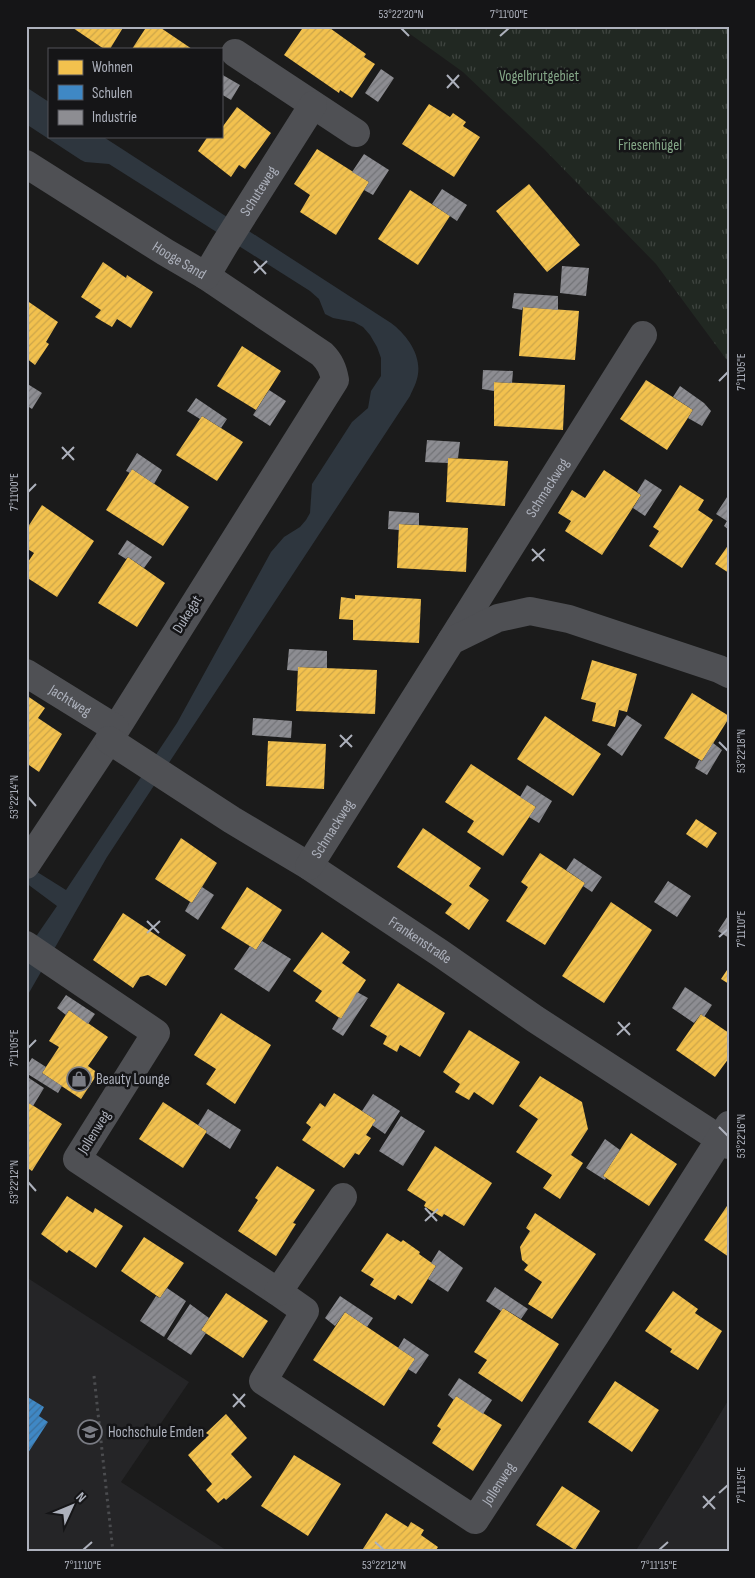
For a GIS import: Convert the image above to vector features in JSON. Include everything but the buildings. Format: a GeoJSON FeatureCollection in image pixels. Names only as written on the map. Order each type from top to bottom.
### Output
{"type":"FeatureCollection","features":[{"type":"Feature","properties":{"kind":"street"},"geometry":{"type":"LineString","coordinates":[[235,53],[356,133]]}},
{"type":"Feature","properties":{"kind":"street","name":"Schuteweg"},"geometry":{"type":"LineString","coordinates":[[206,276],[313,105]]}},
{"type":"Feature","properties":{"kind":"street","name":"Hooge Sand"},"geometry":{"type":"LineString","coordinates":[[30,175],[206,276],[329,360]]}},
{"type":"Feature","properties":{"kind":"street","name":"Schmackweg"},"geometry":{"type":"LineString","coordinates":[[309,866],[643,335]]}},
{"type":"Feature","properties":{"kind":"street","name":"Dukegat"},"geometry":{"type":"LineString","coordinates":[[28,862],[112,734],[335,380],[329,360]]}},
{"type":"Feature","properties":{"kind":"street"},"geometry":{"type":"LineString","coordinates":[[451,641],[498,618],[530,611],[570,619],[729,674]]}},
{"type":"Feature","properties":{"kind":"street","name":"Jachtweg"},"geometry":{"type":"LineString","coordinates":[[26,673],[112,734]]}},
{"type":"Feature","properties":{"kind":"street","name":"Frankenstraße"},"geometry":{"type":"LineString","coordinates":[[112,734],[140,760],[232,820],[309,866],[535,1019],[726,1136]]}},
{"type":"Feature","properties":{"kind":"street","name":"Jollenweg"},"geometry":{"type":"LineString","coordinates":[[26,945],[156,1033],[77,1159],[305,1311],[263,1381],[475,1520],[726,1136]]}},
{"type":"Feature","properties":{"kind":"street"},"geometry":{"type":"LineString","coordinates":[[278,1292],[342,1197]]}},
{"type":"Feature","properties":{"kind":"path"},"geometry":{"type":"LineString","coordinates":[[94,1376],[113,1552]]}},
{"type":"Feature","properties":{"kind":"shaded area"},"geometry":{"type":"Polygon","coordinates":[[[26,87],[48,101],[48,138],[105,138],[391,323],[407,339],[415,352],[418,374],[410,396],[107,857],[26,998],[26,951],[57,906],[26,883],[26,865],[66,890],[177,723],[271,552],[284,537],[300,527],[306,520],[310,513],[312,484],[352,422],[368,408],[371,391],[381,376],[381,358],[377,347],[363,327],[354,322],[333,318],[325,314],[319,299],[310,291],[109,164],[81,160],[29,126],[26,121],[26,87]]]}},
{"type":"Feature","properties":{"kind":"shaded area","name":"Hochschule Emden"},"geometry":{"type":"Polygon","coordinates":[[[26,1277],[189,1382],[121,1482],[229,1552],[26,1552],[26,1277]]]}},
{"type":"Feature","properties":{"kind":"shaded area"},"geometry":{"type":"Polygon","coordinates":[[[729,1399],[729,1552],[635,1552],[702,1444],[729,1399]]]}},
{"type":"Feature","properties":{"kind":"green space","name":"Friesenhügel"},"geometry":{"type":"Polygon","coordinates":[[[399,26],[729,26],[729,363],[656,264],[544,149],[463,72],[399,26]]]}},
{"type":"Feature","properties":{"kind":"place","name":"Beauty Lounge"},"geometry":{"type":"Point","coordinates":[79,1079]}},
{"type":"Feature","properties":{"kind":"place","name":"Hochschule Emden"},"geometry":{"type":"Point","coordinates":[90,1432]}},
{"type":"Feature","properties":{"kind":"park label","name":"Vogelbrutgebiet"},"geometry":{"type":"Point","coordinates":[539,76]}}]}
